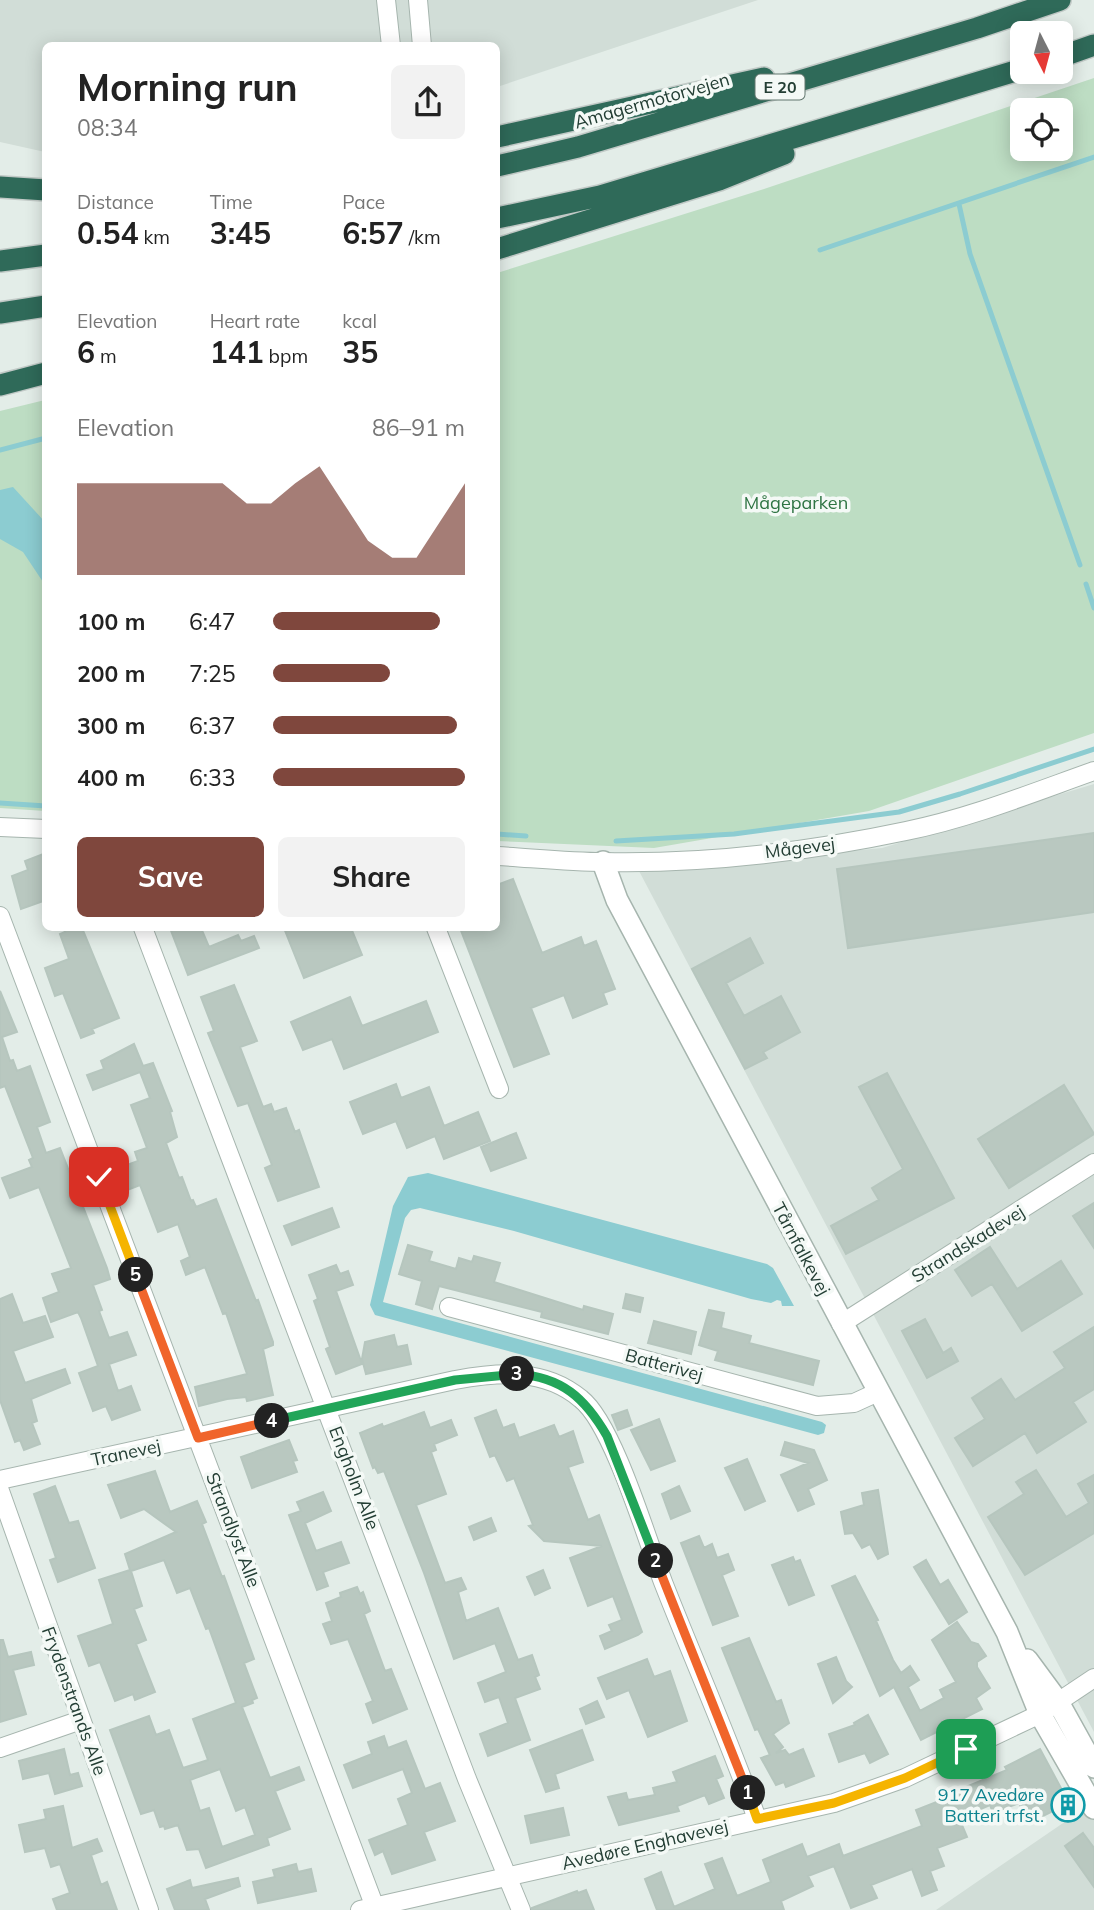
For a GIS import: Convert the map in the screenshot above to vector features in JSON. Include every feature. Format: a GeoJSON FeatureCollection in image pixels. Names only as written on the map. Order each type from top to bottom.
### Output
{"type":"FeatureCollection","features":[{"type":"Feature","properties":{"kind":"highway","name":"Amagermotorvejen"},"geometry":{"type":"LineString","coordinates":[[500,165],[578,147],[977,28],[1060,0]]}},
{"type":"Feature","properties":{"kind":"highway"},"geometry":{"type":"LineString","coordinates":[[500,136],[977,28]]}},
{"type":"Feature","properties":{"kind":"highway"},"geometry":{"type":"LineString","coordinates":[[1073,53],[1094,46]]}},
{"type":"Feature","properties":{"kind":"highway"},"geometry":{"type":"LineString","coordinates":[[500,217],[600,196],[1010,73]]}},
{"type":"Feature","properties":{"kind":"highway"},"geometry":{"type":"LineString","coordinates":[[500,248],[719,180],[923,101]]}},
{"type":"Feature","properties":{"kind":"highway"},"geometry":{"type":"LineString","coordinates":[[0,187],[42,190]]}},
{"type":"Feature","properties":{"kind":"highway"},"geometry":{"type":"LineString","coordinates":[[0,261],[42,256]]}},
{"type":"Feature","properties":{"kind":"highway"},"geometry":{"type":"LineString","coordinates":[[0,313],[42,307]]}},
{"type":"Feature","properties":{"kind":"highway"},"geometry":{"type":"LineString","coordinates":[[0,384],[42,374]]}},
{"type":"Feature","properties":{"kind":"street"},"geometry":{"type":"LineString","coordinates":[[386,0],[391,42]]}},
{"type":"Feature","properties":{"kind":"street"},"geometry":{"type":"LineString","coordinates":[[418,0],[422,42]]}},
{"type":"Feature","properties":{"kind":"street","name":"Mågevej"},"geometry":{"type":"LineString","coordinates":[[500,856],[603,862],[702,860],[815,848],[908,831],[995,807],[1094,771]]}},
{"type":"Feature","properties":{"kind":"street"},"geometry":{"type":"LineString","coordinates":[[0,827],[42,829]]}},
{"type":"Feature","properties":{"kind":"street","name":"Tårnfalkevej"},"geometry":{"type":"LineString","coordinates":[[603,862],[617,900],[841,1324],[1049,1708],[1094,1808]]}},
{"type":"Feature","properties":{"kind":"street","name":"Strandlyst Alle"},"geometry":{"type":"LineString","coordinates":[[0,916],[198,1438],[370,1909]]}},
{"type":"Feature","properties":{"kind":"street","name":"Engholm Alle"},"geometry":{"type":"LineString","coordinates":[[144,931],[467,1779],[521,1910]]}},
{"type":"Feature","properties":{"kind":"street"},"geometry":{"type":"LineString","coordinates":[[437,931],[499,1089]]}},
{"type":"Feature","properties":{"kind":"street","name":"Strandskadevej"},"geometry":{"type":"LineString","coordinates":[[841,1324],[1094,1163]]}},
{"type":"Feature","properties":{"kind":"street","name":"Batterivej"},"geometry":{"type":"LineString","coordinates":[[449,1307],[817,1406],[854,1403],[878,1392]]}},
{"type":"Feature","properties":{"kind":"street","name":"Tranevej"},"geometry":{"type":"LineString","coordinates":[[0,1480],[455,1380],[509,1373],[532,1375],[552,1382],[584,1400],[607,1436],[757,1819]]}},
{"type":"Feature","properties":{"kind":"street","name":"Frydenstrands Alle"},"geometry":{"type":"LineString","coordinates":[[0,1491],[149,1910]]}},
{"type":"Feature","properties":{"kind":"street","name":"Avedøre Enghavevej"},"geometry":{"type":"LineString","coordinates":[[370,1909],[834,1803],[905,1778],[1049,1708],[1094,1678]]}},
{"type":"Feature","properties":{"kind":"street","name":"Tårnfalkevej"},"geometry":{"type":"LineString","coordinates":[[1049,1708],[1094,1767]]}},
{"type":"Feature","properties":{"kind":"street"},"geometry":{"type":"LineString","coordinates":[[0,1748],[81,1720]]}},
{"type":"Feature","properties":{"kind":"shaded area"},"geometry":{"type":"Polygon","coordinates":[[[0,0],[758,0],[500,86],[500,42],[42,42],[42,151],[0,142],[0,0]]]}},
{"type":"Feature","properties":{"kind":"shaded area"},"geometry":{"type":"Polygon","coordinates":[[[1094,784],[1094,1732],[639,871],[882,848],[1094,784]]]}},
{"type":"Feature","properties":{"kind":"shaded area"},"geometry":{"type":"Polygon","coordinates":[[[1094,1802],[1094,1910],[936,1910],[1085,1808],[1094,1802]]]}},
{"type":"Feature","properties":{"kind":"green space","name":"Mågeparken"},"geometry":{"type":"Polygon","coordinates":[[[1094,78],[1094,733],[869,811],[654,848],[500,841],[500,272],[764,189],[1010,106],[1010,161],[1073,161],[1073,98],[1035,98],[1094,78]]]}},
{"type":"Feature","properties":{"kind":"green space"},"geometry":{"type":"Polygon","coordinates":[[[42,401],[42,811],[0,808],[0,411],[42,401]]]}},
{"type":"Feature","properties":{"kind":"water"},"geometry":{"type":"Polygon","coordinates":[[[13,487],[42,519],[42,580],[23,552],[0,539],[0,490],[13,487]]]}},
{"type":"Feature","properties":{"kind":"water"},"geometry":{"type":"Polygon","coordinates":[[[428,1173],[767,1264],[773,1268],[794,1306],[782,1306],[781,1301],[777,1300],[771,1303],[751,1299],[514,1231],[420,1208],[411,1210],[405,1218],[383,1302],[822,1422],[826,1425],[824,1433],[818,1435],[375,1315],[370,1305],[393,1206],[408,1177],[428,1173]]]}},
{"type":"Feature","properties":{"kind":"building"},"geometry":{"type":"Polygon","coordinates":[[[1094,833],[1094,912],[848,948],[837,869],[1094,833]]]}},
{"type":"Feature","properties":{"kind":"building"},"geometry":{"type":"Polygon","coordinates":[[[42,855],[42,901],[21,909],[12,876],[28,870],[25,861],[42,855]]]}},
{"type":"Feature","properties":{"kind":"building"},"geometry":{"type":"Polygon","coordinates":[[[513,879],[542,953],[581,937],[584,946],[596,941],[615,989],[603,993],[607,1004],[573,1018],[564,995],[531,1008],[549,1054],[514,1067],[461,931],[500,931],[500,884],[513,879]]]}},
{"type":"Feature","properties":{"kind":"building"},"geometry":{"type":"Polygon","coordinates":[[[83,931],[119,1018],[92,1029],[94,1033],[81,1038],[63,993],[55,996],[45,968],[69,959],[60,934],[83,931]]]}},
{"type":"Feature","properties":{"kind":"building"},"geometry":{"type":"Polygon","coordinates":[[[171,931],[202,931],[209,947],[238,935],[241,941],[254,936],[259,948],[188,975],[171,931]]]}},
{"type":"Feature","properties":{"kind":"building"},"geometry":{"type":"Polygon","coordinates":[[[285,931],[352,931],[362,955],[304,978],[285,931]]]}},
{"type":"Feature","properties":{"kind":"building"},"geometry":{"type":"Polygon","coordinates":[[[750,938],[763,963],[726,983],[744,1016],[781,996],[800,1032],[763,1052],[767,1058],[745,1069],[692,969],[750,938]]]}},
{"type":"Feature","properties":{"kind":"building"},"geometry":{"type":"Polygon","coordinates":[[[234,985],[257,1041],[240,1047],[263,1107],[271,1104],[274,1112],[286,1108],[295,1132],[299,1130],[319,1187],[278,1201],[265,1168],[272,1165],[248,1103],[238,1106],[208,1033],[214,1031],[201,997],[234,985]]]}},
{"type":"Feature","properties":{"kind":"building"},"geometry":{"type":"Polygon","coordinates":[[[0,991],[17,1032],[2,1037],[10,1061],[13,1060],[17,1071],[30,1066],[50,1122],[37,1127],[46,1153],[60,1148],[107,1268],[110,1279],[93,1285],[109,1338],[127,1332],[136,1355],[109,1364],[118,1391],[131,1386],[140,1410],[112,1420],[106,1406],[93,1411],[79,1373],[98,1366],[78,1312],[51,1322],[43,1298],[59,1292],[52,1274],[71,1268],[39,1187],[10,1198],[2,1178],[32,1167],[29,1160],[33,1158],[5,1086],[0,1088],[0,991]]]}},
{"type":"Feature","properties":{"kind":"building"},"geometry":{"type":"Polygon","coordinates":[[[350,997],[362,1026],[426,1001],[438,1032],[344,1069],[332,1039],[303,1050],[291,1022],[350,997]]]}},
{"type":"Feature","properties":{"kind":"building"},"geometry":{"type":"Polygon","coordinates":[[[134,1044],[143,1066],[153,1063],[172,1111],[170,1112],[177,1137],[166,1143],[179,1178],[182,1177],[196,1207],[216,1199],[256,1301],[258,1300],[273,1342],[273,1345],[263,1349],[273,1395],[247,1401],[246,1397],[227,1399],[199,1406],[195,1387],[247,1374],[226,1313],[223,1314],[205,1267],[186,1275],[181,1261],[190,1257],[178,1224],[158,1232],[140,1185],[117,1194],[112,1179],[115,1177],[113,1170],[138,1161],[135,1152],[147,1148],[131,1105],[150,1098],[140,1072],[93,1090],[87,1075],[104,1069],[101,1061],[134,1044]]]}},
{"type":"Feature","properties":{"kind":"building"},"geometry":{"type":"Polygon","coordinates":[[[887,1073],[954,1198],[846,1254],[831,1226],[879,1200],[872,1188],[903,1169],[859,1087],[887,1073]]]}},
{"type":"Feature","properties":{"kind":"building"},"geometry":{"type":"Polygon","coordinates":[[[396,1084],[401,1098],[429,1087],[444,1126],[478,1112],[490,1141],[444,1159],[435,1136],[407,1148],[396,1121],[363,1134],[350,1102],[396,1084]]]}},
{"type":"Feature","properties":{"kind":"building"},"geometry":{"type":"Polygon","coordinates":[[[1064,1085],[1094,1134],[1009,1188],[978,1139],[1064,1085]]]}},
{"type":"Feature","properties":{"kind":"building"},"geometry":{"type":"Polygon","coordinates":[[[516,1133],[526,1158],[491,1171],[481,1147],[516,1133]]]}},
{"type":"Feature","properties":{"kind":"building"},"geometry":{"type":"Polygon","coordinates":[[[1094,1203],[1094,1248],[1073,1216],[1094,1203]]]}},
{"type":"Feature","properties":{"kind":"building"},"geometry":{"type":"Polygon","coordinates":[[[332,1208],[339,1227],[292,1245],[284,1226],[332,1208]]]}},
{"type":"Feature","properties":{"kind":"building"},"geometry":{"type":"Polygon","coordinates":[[[408,1245],[432,1252],[429,1261],[456,1269],[459,1258],[472,1262],[474,1256],[500,1263],[494,1282],[583,1310],[584,1306],[613,1314],[608,1334],[541,1317],[542,1312],[439,1286],[432,1309],[416,1304],[422,1281],[399,1274],[408,1245]]]}},
{"type":"Feature","properties":{"kind":"building"},"geometry":{"type":"Polygon","coordinates":[[[990,1247],[1017,1289],[1061,1261],[1082,1294],[1022,1331],[992,1284],[972,1296],[955,1270],[990,1247]]]}},
{"type":"Feature","properties":{"kind":"building"},"geometry":{"type":"Polygon","coordinates":[[[336,1265],[340,1274],[348,1271],[353,1285],[336,1291],[362,1364],[336,1374],[326,1349],[330,1347],[314,1301],[318,1299],[309,1275],[336,1265]]]}},
{"type":"Feature","properties":{"kind":"building"},"geometry":{"type":"Polygon","coordinates":[[[12,1294],[23,1323],[45,1316],[53,1337],[13,1351],[25,1383],[65,1369],[70,1383],[31,1399],[37,1421],[32,1423],[40,1444],[24,1450],[20,1440],[15,1442],[0,1400],[0,1299],[12,1294]]]}},
{"type":"Feature","properties":{"kind":"building"},"geometry":{"type":"Polygon","coordinates":[[[626,1294],[643,1298],[640,1312],[623,1308],[626,1294]]]}},
{"type":"Feature","properties":{"kind":"building"},"geometry":{"type":"Polygon","coordinates":[[[709,1310],[724,1313],[721,1328],[751,1336],[749,1343],[819,1361],[813,1385],[715,1360],[718,1351],[699,1345],[709,1310]]]}},
{"type":"Feature","properties":{"kind":"building"},"geometry":{"type":"Polygon","coordinates":[[[925,1319],[943,1353],[951,1348],[958,1361],[927,1378],[902,1331],[925,1319]]]}},
{"type":"Feature","properties":{"kind":"building"},"geometry":{"type":"Polygon","coordinates":[[[654,1321],[696,1332],[691,1354],[648,1343],[654,1321]]]}},
{"type":"Feature","properties":{"kind":"building"},"geometry":{"type":"Polygon","coordinates":[[[1094,1327],[1094,1389],[1073,1402],[1086,1422],[1037,1453],[1025,1433],[973,1466],[955,1438],[985,1419],[972,1398],[1001,1379],[1015,1400],[1065,1368],[1054,1352],[1094,1327]]]}},
{"type":"Feature","properties":{"kind":"building"},"geometry":{"type":"Polygon","coordinates":[[[394,1335],[397,1347],[407,1345],[411,1364],[366,1374],[362,1359],[365,1342],[394,1335]]]}},
{"type":"Feature","properties":{"kind":"building"},"geometry":{"type":"Polygon","coordinates":[[[496,1410],[503,1428],[514,1424],[519,1438],[554,1425],[559,1437],[573,1431],[583,1462],[568,1467],[588,1520],[599,1515],[642,1632],[638,1635],[605,1649],[600,1636],[612,1631],[609,1625],[622,1620],[613,1596],[588,1606],[570,1558],[602,1546],[544,1541],[529,1526],[533,1525],[514,1478],[507,1481],[495,1455],[490,1457],[475,1418],[496,1410]]]}},
{"type":"Feature","properties":{"kind":"building"},"geometry":{"type":"Polygon","coordinates":[[[627,1410],[632,1425],[618,1430],[612,1415],[627,1410]]]}},
{"type":"Feature","properties":{"kind":"building"},"geometry":{"type":"Polygon","coordinates":[[[424,1412],[430,1428],[451,1420],[457,1435],[434,1444],[436,1450],[431,1452],[446,1494],[416,1505],[445,1583],[461,1578],[466,1589],[458,1592],[466,1621],[498,1608],[518,1660],[532,1655],[539,1675],[535,1677],[540,1689],[515,1698],[530,1740],[488,1756],[480,1734],[508,1723],[499,1697],[485,1702],[478,1683],[506,1672],[495,1643],[454,1659],[384,1471],[378,1473],[375,1467],[373,1468],[360,1433],[424,1412]]]}},
{"type":"Feature","properties":{"kind":"building"},"geometry":{"type":"Polygon","coordinates":[[[659,1419],[675,1461],[651,1470],[631,1430],[659,1419]]]}},
{"type":"Feature","properties":{"kind":"building"},"geometry":{"type":"Polygon","coordinates":[[[289,1440],[297,1460],[293,1461],[297,1472],[252,1488],[241,1457],[289,1440]]]}},
{"type":"Feature","properties":{"kind":"building"},"geometry":{"type":"Polygon","coordinates":[[[785,1442],[814,1450],[827,1480],[808,1489],[814,1504],[798,1511],[781,1475],[808,1463],[781,1455],[785,1442]]]}},
{"type":"Feature","properties":{"kind":"building"},"geometry":{"type":"Polygon","coordinates":[[[747,1459],[765,1501],[745,1510],[725,1468],[747,1459]]]}},
{"type":"Feature","properties":{"kind":"building"},"geometry":{"type":"Polygon","coordinates":[[[1036,1470],[1066,1517],[1089,1503],[1078,1484],[1094,1475],[1094,1533],[1025,1575],[988,1517],[1024,1494],[1016,1482],[1036,1470]]]}},
{"type":"Feature","properties":{"kind":"building"},"geometry":{"type":"Polygon","coordinates":[[[155,1471],[170,1512],[197,1501],[206,1522],[202,1524],[254,1659],[244,1663],[257,1698],[252,1700],[253,1703],[242,1707],[270,1778],[299,1767],[304,1780],[275,1791],[290,1829],[267,1838],[269,1845],[206,1868],[199,1849],[187,1850],[178,1825],[165,1829],[164,1826],[160,1827],[154,1810],[141,1814],[110,1730],[149,1716],[156,1735],[169,1730],[183,1768],[208,1760],[193,1719],[236,1703],[209,1628],[206,1629],[190,1588],[177,1593],[164,1560],[131,1571],[142,1606],[134,1609],[146,1640],[136,1644],[155,1692],[135,1700],[133,1694],[115,1701],[100,1662],[89,1666],[78,1636],[113,1624],[99,1580],[130,1570],[125,1554],[176,1532],[144,1509],[121,1518],[108,1485],[155,1471]],[[220,1769],[190,1780],[200,1811],[209,1808],[222,1847],[255,1835],[245,1807],[236,1811],[220,1769]]]}},
{"type":"Feature","properties":{"kind":"building"},"geometry":{"type":"Polygon","coordinates":[[[55,1486],[69,1523],[78,1521],[95,1568],[58,1582],[50,1560],[56,1558],[34,1494],[55,1486]]]}},
{"type":"Feature","properties":{"kind":"building"},"geometry":{"type":"Polygon","coordinates":[[[679,1486],[690,1511],[671,1519],[662,1494],[679,1486]]]}},
{"type":"Feature","properties":{"kind":"building"},"geometry":{"type":"Polygon","coordinates":[[[878,1490],[888,1554],[878,1559],[870,1544],[862,1548],[853,1533],[845,1534],[841,1512],[864,1505],[862,1493],[878,1490]]]}},
{"type":"Feature","properties":{"kind":"building"},"geometry":{"type":"Polygon","coordinates":[[[323,1492],[331,1511],[305,1523],[316,1551],[341,1542],[349,1563],[323,1572],[328,1586],[317,1590],[289,1515],[301,1511],[297,1502],[323,1492]]]}},
{"type":"Feature","properties":{"kind":"building"},"geometry":{"type":"Polygon","coordinates":[[[491,1518],[496,1531],[474,1540],[469,1527],[491,1518]]]}},
{"type":"Feature","properties":{"kind":"building"},"geometry":{"type":"Polygon","coordinates":[[[699,1536],[704,1548],[712,1544],[717,1558],[728,1554],[734,1570],[722,1575],[738,1616],[713,1625],[681,1543],[699,1536]]]}},
{"type":"Feature","properties":{"kind":"building"},"geometry":{"type":"Polygon","coordinates":[[[793,1557],[795,1562],[800,1560],[814,1595],[789,1605],[772,1565],[793,1557]]]}},
{"type":"Feature","properties":{"kind":"building"},"geometry":{"type":"Polygon","coordinates":[[[926,1560],[940,1585],[948,1580],[967,1612],[949,1624],[914,1567],[926,1560]]]}},
{"type":"Feature","properties":{"kind":"building"},"geometry":{"type":"Polygon","coordinates":[[[543,1570],[550,1588],[535,1595],[527,1577],[543,1570]]]}},
{"type":"Feature","properties":{"kind":"building"},"geometry":{"type":"Polygon","coordinates":[[[855,1576],[901,1673],[910,1666],[919,1680],[908,1687],[920,1711],[944,1698],[940,1690],[956,1682],[932,1640],[957,1622],[971,1642],[978,1644],[986,1656],[977,1662],[977,1667],[990,1688],[976,1698],[982,1709],[921,1740],[894,1687],[880,1696],[832,1586],[855,1576]]]}},
{"type":"Feature","properties":{"kind":"building"},"geometry":{"type":"Polygon","coordinates":[[[357,1587],[360,1594],[363,1592],[370,1611],[364,1614],[385,1671],[391,1669],[407,1709],[373,1723],[366,1704],[373,1701],[348,1639],[331,1644],[323,1624],[332,1621],[326,1603],[341,1597],[340,1593],[357,1587]]]}},
{"type":"Feature","properties":{"kind":"building"},"geometry":{"type":"Polygon","coordinates":[[[749,1638],[776,1702],[781,1700],[789,1723],[773,1734],[783,1747],[776,1753],[785,1750],[789,1755],[803,1749],[814,1776],[786,1787],[784,1782],[776,1785],[761,1758],[770,1755],[758,1729],[755,1730],[722,1648],[749,1638]]]}},
{"type":"Feature","properties":{"kind":"building"},"geometry":{"type":"Polygon","coordinates":[[[0,1640],[3,1640],[8,1657],[31,1652],[34,1665],[13,1670],[26,1714],[0,1722],[0,1640]]]}},
{"type":"Feature","properties":{"kind":"building"},"geometry":{"type":"Polygon","coordinates":[[[836,1657],[846,1681],[852,1687],[833,1703],[818,1664],[836,1657]]]}},
{"type":"Feature","properties":{"kind":"building"},"geometry":{"type":"Polygon","coordinates":[[[647,1659],[654,1677],[670,1671],[687,1721],[648,1737],[629,1690],[607,1699],[598,1678],[647,1659]]]}},
{"type":"Feature","properties":{"kind":"building"},"geometry":{"type":"Polygon","coordinates":[[[597,1701],[604,1717],[586,1724],[580,1709],[597,1701]]]}},
{"type":"Feature","properties":{"kind":"building"},"geometry":{"type":"Polygon","coordinates":[[[868,1715],[888,1754],[870,1763],[865,1753],[839,1762],[829,1734],[855,1725],[854,1723],[868,1715]]]}},
{"type":"Feature","properties":{"kind":"building"},"geometry":{"type":"Polygon","coordinates":[[[582,1730],[593,1760],[555,1774],[559,1788],[546,1792],[530,1750],[582,1730]]]}},
{"type":"Feature","properties":{"kind":"building"},"geometry":{"type":"Polygon","coordinates":[[[384,1736],[388,1748],[406,1741],[425,1789],[440,1783],[455,1821],[424,1832],[435,1860],[392,1874],[383,1851],[375,1855],[369,1840],[408,1825],[398,1799],[412,1793],[403,1769],[353,1788],[344,1765],[372,1754],[368,1742],[384,1736]]]}},
{"type":"Feature","properties":{"kind":"building"},"geometry":{"type":"Polygon","coordinates":[[[64,1749],[70,1775],[78,1773],[82,1786],[55,1794],[49,1773],[23,1779],[19,1761],[64,1749]]]}},
{"type":"Feature","properties":{"kind":"building"},"geometry":{"type":"Polygon","coordinates":[[[1040,1749],[1069,1803],[1029,1823],[1019,1803],[993,1813],[990,1805],[959,1818],[967,1837],[937,1848],[944,1866],[930,1871],[937,1890],[922,1896],[912,1869],[871,1885],[877,1898],[851,1908],[834,1866],[808,1876],[813,1886],[781,1901],[784,1910],[657,1910],[645,1879],[661,1872],[674,1907],[715,1889],[705,1864],[722,1858],[737,1896],[771,1882],[763,1860],[802,1844],[807,1857],[839,1844],[843,1856],[922,1826],[916,1810],[1007,1770],[1005,1767],[1040,1749]]]}},
{"type":"Feature","properties":{"kind":"building"},"geometry":{"type":"Polygon","coordinates":[[[715,1756],[723,1776],[716,1779],[724,1798],[709,1804],[705,1795],[677,1806],[679,1811],[619,1825],[608,1797],[626,1793],[628,1800],[655,1795],[653,1788],[677,1782],[673,1772],[715,1756]]]}},
{"type":"Feature","properties":{"kind":"building"},"geometry":{"type":"Polygon","coordinates":[[[63,1806],[72,1848],[97,1839],[102,1851],[91,1855],[101,1885],[107,1882],[117,1910],[57,1910],[53,1899],[70,1893],[60,1864],[51,1867],[45,1848],[25,1852],[19,1825],[46,1819],[44,1810],[63,1806]]]}},
{"type":"Feature","properties":{"kind":"building"},"geometry":{"type":"Polygon","coordinates":[[[563,1808],[569,1835],[531,1843],[525,1816],[563,1808]]]}},
{"type":"Feature","properties":{"kind":"building"},"geometry":{"type":"Polygon","coordinates":[[[1083,1833],[1094,1848],[1094,1887],[1065,1846],[1083,1833]]]}},
{"type":"Feature","properties":{"kind":"building"},"geometry":{"type":"Polygon","coordinates":[[[296,1864],[298,1872],[311,1869],[316,1891],[258,1903],[253,1882],[275,1877],[273,1870],[296,1864]]]}},
{"type":"Feature","properties":{"kind":"building"},"geometry":{"type":"Polygon","coordinates":[[[238,1878],[240,1886],[205,1899],[209,1910],[175,1910],[167,1889],[190,1880],[192,1888],[238,1878]]]}},
{"type":"Feature","properties":{"kind":"building"},"geometry":{"type":"Polygon","coordinates":[[[586,1890],[594,1910],[532,1910],[577,1891],[586,1890]]]}},
{"type":"Feature","properties":{"kind":"waterway"},"geometry":{"type":"LineString","coordinates":[[820,250],[1094,157]]}},
{"type":"Feature","properties":{"kind":"waterway"},"geometry":{"type":"LineString","coordinates":[[959,204],[970,254],[1080,565]]}},
{"type":"Feature","properties":{"kind":"waterway"},"geometry":{"type":"LineString","coordinates":[[0,450],[42,439]]}},
{"type":"Feature","properties":{"kind":"waterway"},"geometry":{"type":"LineString","coordinates":[[1086,584],[1094,608]]}},
{"type":"Feature","properties":{"kind":"waterway"},"geometry":{"type":"LineString","coordinates":[[616,841],[734,834],[899,812],[1094,749]]}},
{"type":"Feature","properties":{"kind":"waterway"},"geometry":{"type":"LineString","coordinates":[[0,803],[42,806]]}},
{"type":"Feature","properties":{"kind":"waterway"},"geometry":{"type":"LineString","coordinates":[[500,834],[526,836]]}},
{"type":"Feature","properties":{"kind":"place","name":"917 Avedøre Batteri trfst."},"geometry":{"type":"Point","coordinates":[1068,1805]}},
{"type":"Feature","properties":{"kind":"route"},"geometry":{"type":"LineString","coordinates":[[99,1177],[198,1438],[340,1404],[455,1380],[509,1373],[532,1375],[552,1382],[584,1400],[607,1436],[757,1819],[834,1803],[905,1778],[966,1749]]}}]}
